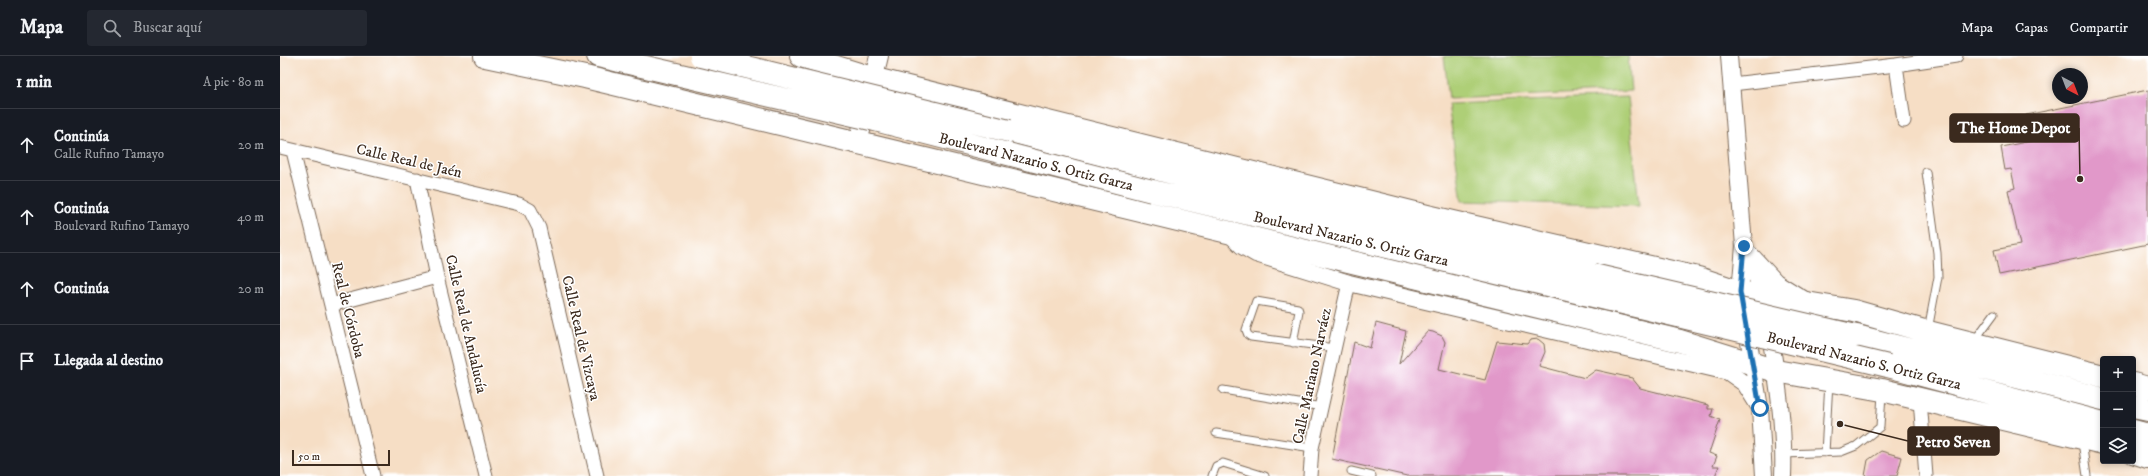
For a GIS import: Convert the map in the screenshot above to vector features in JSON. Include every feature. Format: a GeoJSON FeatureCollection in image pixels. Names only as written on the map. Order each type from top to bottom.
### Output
{"type":"FeatureCollection","features":[{"type":"Feature","properties":{"kind":"highway"},"geometry":{"type":"LineString","coordinates":[[485,56],[585,77],[858,142],[1075,194],[1138,212],[1680,341],[1776,371],[1882,390],[2100,443]]}},
{"type":"Feature","properties":{"kind":"highway"},"geometry":{"type":"LineString","coordinates":[[553,56],[585,77]]}},
{"type":"Feature","properties":{"kind":"highway","name":"Boulevard Nazario S. Ortiz Garza"},"geometry":{"type":"LineString","coordinates":[[598,56],[875,120],[1152,192],[1271,221],[1589,285],[1856,336],[2100,398]]}},
{"type":"Feature","properties":{"kind":"highway","name":"Boulevard Nazario S. Ortiz Garza"},"geometry":{"type":"LineString","coordinates":[[700,56],[1009,131],[1385,226],[1589,285],[2100,422]]}},
{"type":"Feature","properties":{"kind":"highway"},"geometry":{"type":"LineString","coordinates":[[801,56],[875,79],[1427,216],[1698,278],[1740,292],[1854,311],[1928,332],[2100,375]]}},
{"type":"Feature","properties":{"kind":"highway"},"geometry":{"type":"LineString","coordinates":[[1075,194],[1100,196],[1224,220],[1271,221]]}},
{"type":"Feature","properties":{"kind":"highway"},"geometry":{"type":"LineString","coordinates":[[1385,226],[1427,216]]}},
{"type":"Feature","properties":{"kind":"highway"},"geometry":{"type":"LineString","coordinates":[[1680,341],[1691,332],[1701,313],[1702,291],[1698,278]]}},
{"type":"Feature","properties":{"kind":"highway"},"geometry":{"type":"LineString","coordinates":[[1839,382],[1829,358],[1828,346],[1832,329],[1840,319],[1854,311]]}},
{"type":"Feature","properties":{"kind":"highway"},"geometry":{"type":"LineString","coordinates":[[2136,385],[2148,388]]}},
{"type":"Feature","properties":{"kind":"highway"},"geometry":{"type":"LineString","coordinates":[[2136,408],[2148,410]]}},
{"type":"Feature","properties":{"kind":"highway"},"geometry":{"type":"LineString","coordinates":[[2136,432],[2148,435]]}},
{"type":"Feature","properties":{"kind":"highway"},"geometry":{"type":"LineString","coordinates":[[2136,453],[2148,457]]}},
{"type":"Feature","properties":{"kind":"main road"},"geometry":{"type":"LineString","coordinates":[[858,142],[875,79],[879,56]]}},
{"type":"Feature","properties":{"kind":"street"},"geometry":{"type":"LineString","coordinates":[[1729,56],[1744,246],[1740,292],[1754,364],[1760,408],[1764,476]]}},
{"type":"Feature","properties":{"kind":"street"},"geometry":{"type":"LineString","coordinates":[[1732,84],[1896,65],[1956,56]]}},
{"type":"Feature","properties":{"kind":"street"},"geometry":{"type":"LineString","coordinates":[[1896,65],[1904,120]]}},
{"type":"Feature","properties":{"kind":"street","name":"Calle Real de Jaén"},"geometry":{"type":"LineString","coordinates":[[280,147],[519,204],[530,210]]}},
{"type":"Feature","properties":{"kind":"street","name":"Real de Córdoba"},"geometry":{"type":"LineString","coordinates":[[293,151],[373,476]]}},
{"type":"Feature","properties":{"kind":"street","name":"Calle Real de Andalucía"},"geometry":{"type":"LineString","coordinates":[[417,179],[437,277],[486,476]]}},
{"type":"Feature","properties":{"kind":"street","name":"Calle Real de Vizcaya"},"geometry":{"type":"LineString","coordinates":[[530,210],[540,228],[597,476]]}},
{"type":"Feature","properties":{"kind":"street"},"geometry":{"type":"LineString","coordinates":[[1229,233],[1242,246],[1256,254],[1349,283],[1728,372],[1745,384],[1760,408]]}},
{"type":"Feature","properties":{"kind":"street"},"geometry":{"type":"LineString","coordinates":[[1744,246],[1764,296],[1776,371],[1784,454],[1783,476]]}},
{"type":"Feature","properties":{"kind":"street"},"geometry":{"type":"LineString","coordinates":[[1744,246],[1776,282],[1810,303]]}},
{"type":"Feature","properties":{"kind":"street"},"geometry":{"type":"LineString","coordinates":[[330,305],[437,277]]}},
{"type":"Feature","properties":{"kind":"street","name":"Calle Mariano Narváez"},"geometry":{"type":"LineString","coordinates":[[1310,476],[1312,448],[1349,283]]}},
{"type":"Feature","properties":{"kind":"street"},"geometry":{"type":"LineString","coordinates":[[1920,400],[1926,476]]}},
{"type":"Feature","properties":{"kind":"lane"},"geometry":{"type":"LineString","coordinates":[[1926,172],[1937,253],[1938,277],[1928,332]]}},
{"type":"Feature","properties":{"kind":"lane"},"geometry":{"type":"LineString","coordinates":[[1293,343],[1299,311],[1298,308],[1256,300],[1246,330],[1248,335],[1293,343],[1335,348]]}},
{"type":"Feature","properties":{"kind":"lane"},"geometry":{"type":"LineString","coordinates":[[1972,343],[1994,314]]}},
{"type":"Feature","properties":{"kind":"lane"},"geometry":{"type":"LineString","coordinates":[[1825,452],[1839,382]]}},
{"type":"Feature","properties":{"kind":"lane"},"geometry":{"type":"LineString","coordinates":[[1224,390],[1322,407]]}},
{"type":"Feature","properties":{"kind":"lane"},"geometry":{"type":"LineString","coordinates":[[1784,454],[1841,452],[1856,446],[1880,428],[1882,390]]}},
{"type":"Feature","properties":{"kind":"lane"},"geometry":{"type":"LineString","coordinates":[[1216,433],[1312,448]]}},
{"type":"Feature","properties":{"kind":"lane"},"geometry":{"type":"LineString","coordinates":[[2082,438],[2087,476]]}},
{"type":"Feature","properties":{"kind":"lane"},"geometry":{"type":"LineString","coordinates":[[1212,476],[1216,466],[1223,463],[1265,476]]}},
{"type":"Feature","properties":{"kind":"lane"},"geometry":{"type":"LineString","coordinates":[[1351,471],[1372,476]]}},
{"type":"Feature","properties":{"kind":"green space"},"geometry":{"type":"Polygon","coordinates":[[[1444,56],[1628,56],[1631,91],[1449,99],[1444,56]]]}},
{"type":"Feature","properties":{"kind":"green space"},"geometry":{"type":"Polygon","coordinates":[[[1628,97],[1639,206],[1462,201],[1448,104],[1628,97]]]}},
{"type":"Feature","properties":{"kind":"building"},"geometry":{"type":"Polygon","coordinates":[[[2148,90],[2148,244],[1999,275],[1994,250],[2020,245],[2008,190],[2015,188],[2011,169],[2005,170],[2001,147],[2031,141],[2026,115],[2080,104],[2088,104],[2088,102],[2148,90]]]}},
{"type":"Feature","properties":{"kind":"building"},"geometry":{"type":"Polygon","coordinates":[[[1376,323],[1406,331],[1399,364],[1428,331],[1442,336],[1445,342],[1439,369],[1485,380],[1497,341],[1527,344],[1530,340],[1538,339],[1544,344],[1545,352],[1539,366],[1585,378],[1596,370],[1632,378],[1640,388],[1708,405],[1708,409],[1713,409],[1711,416],[1720,420],[1709,453],[1717,456],[1713,466],[1719,466],[1715,476],[1407,476],[1332,459],[1354,342],[1370,348],[1376,323]]]}},
{"type":"Feature","properties":{"kind":"building"},"geometry":{"type":"Polygon","coordinates":[[[1881,451],[1902,457],[1897,476],[1865,476],[1868,460],[1881,451]]]}},
{"type":"Feature","properties":{"kind":"place","name":"The Home Depot"},"geometry":{"type":"Point","coordinates":[2080,179]}},
{"type":"Feature","properties":{"kind":"place","name":"Petro Seven"},"geometry":{"type":"Point","coordinates":[1840,424]}},
{"type":"Feature","properties":{"kind":"route"},"geometry":{"type":"LineString","coordinates":[[1744,246],[1740,292],[1754,364],[1760,408]]}}]}
